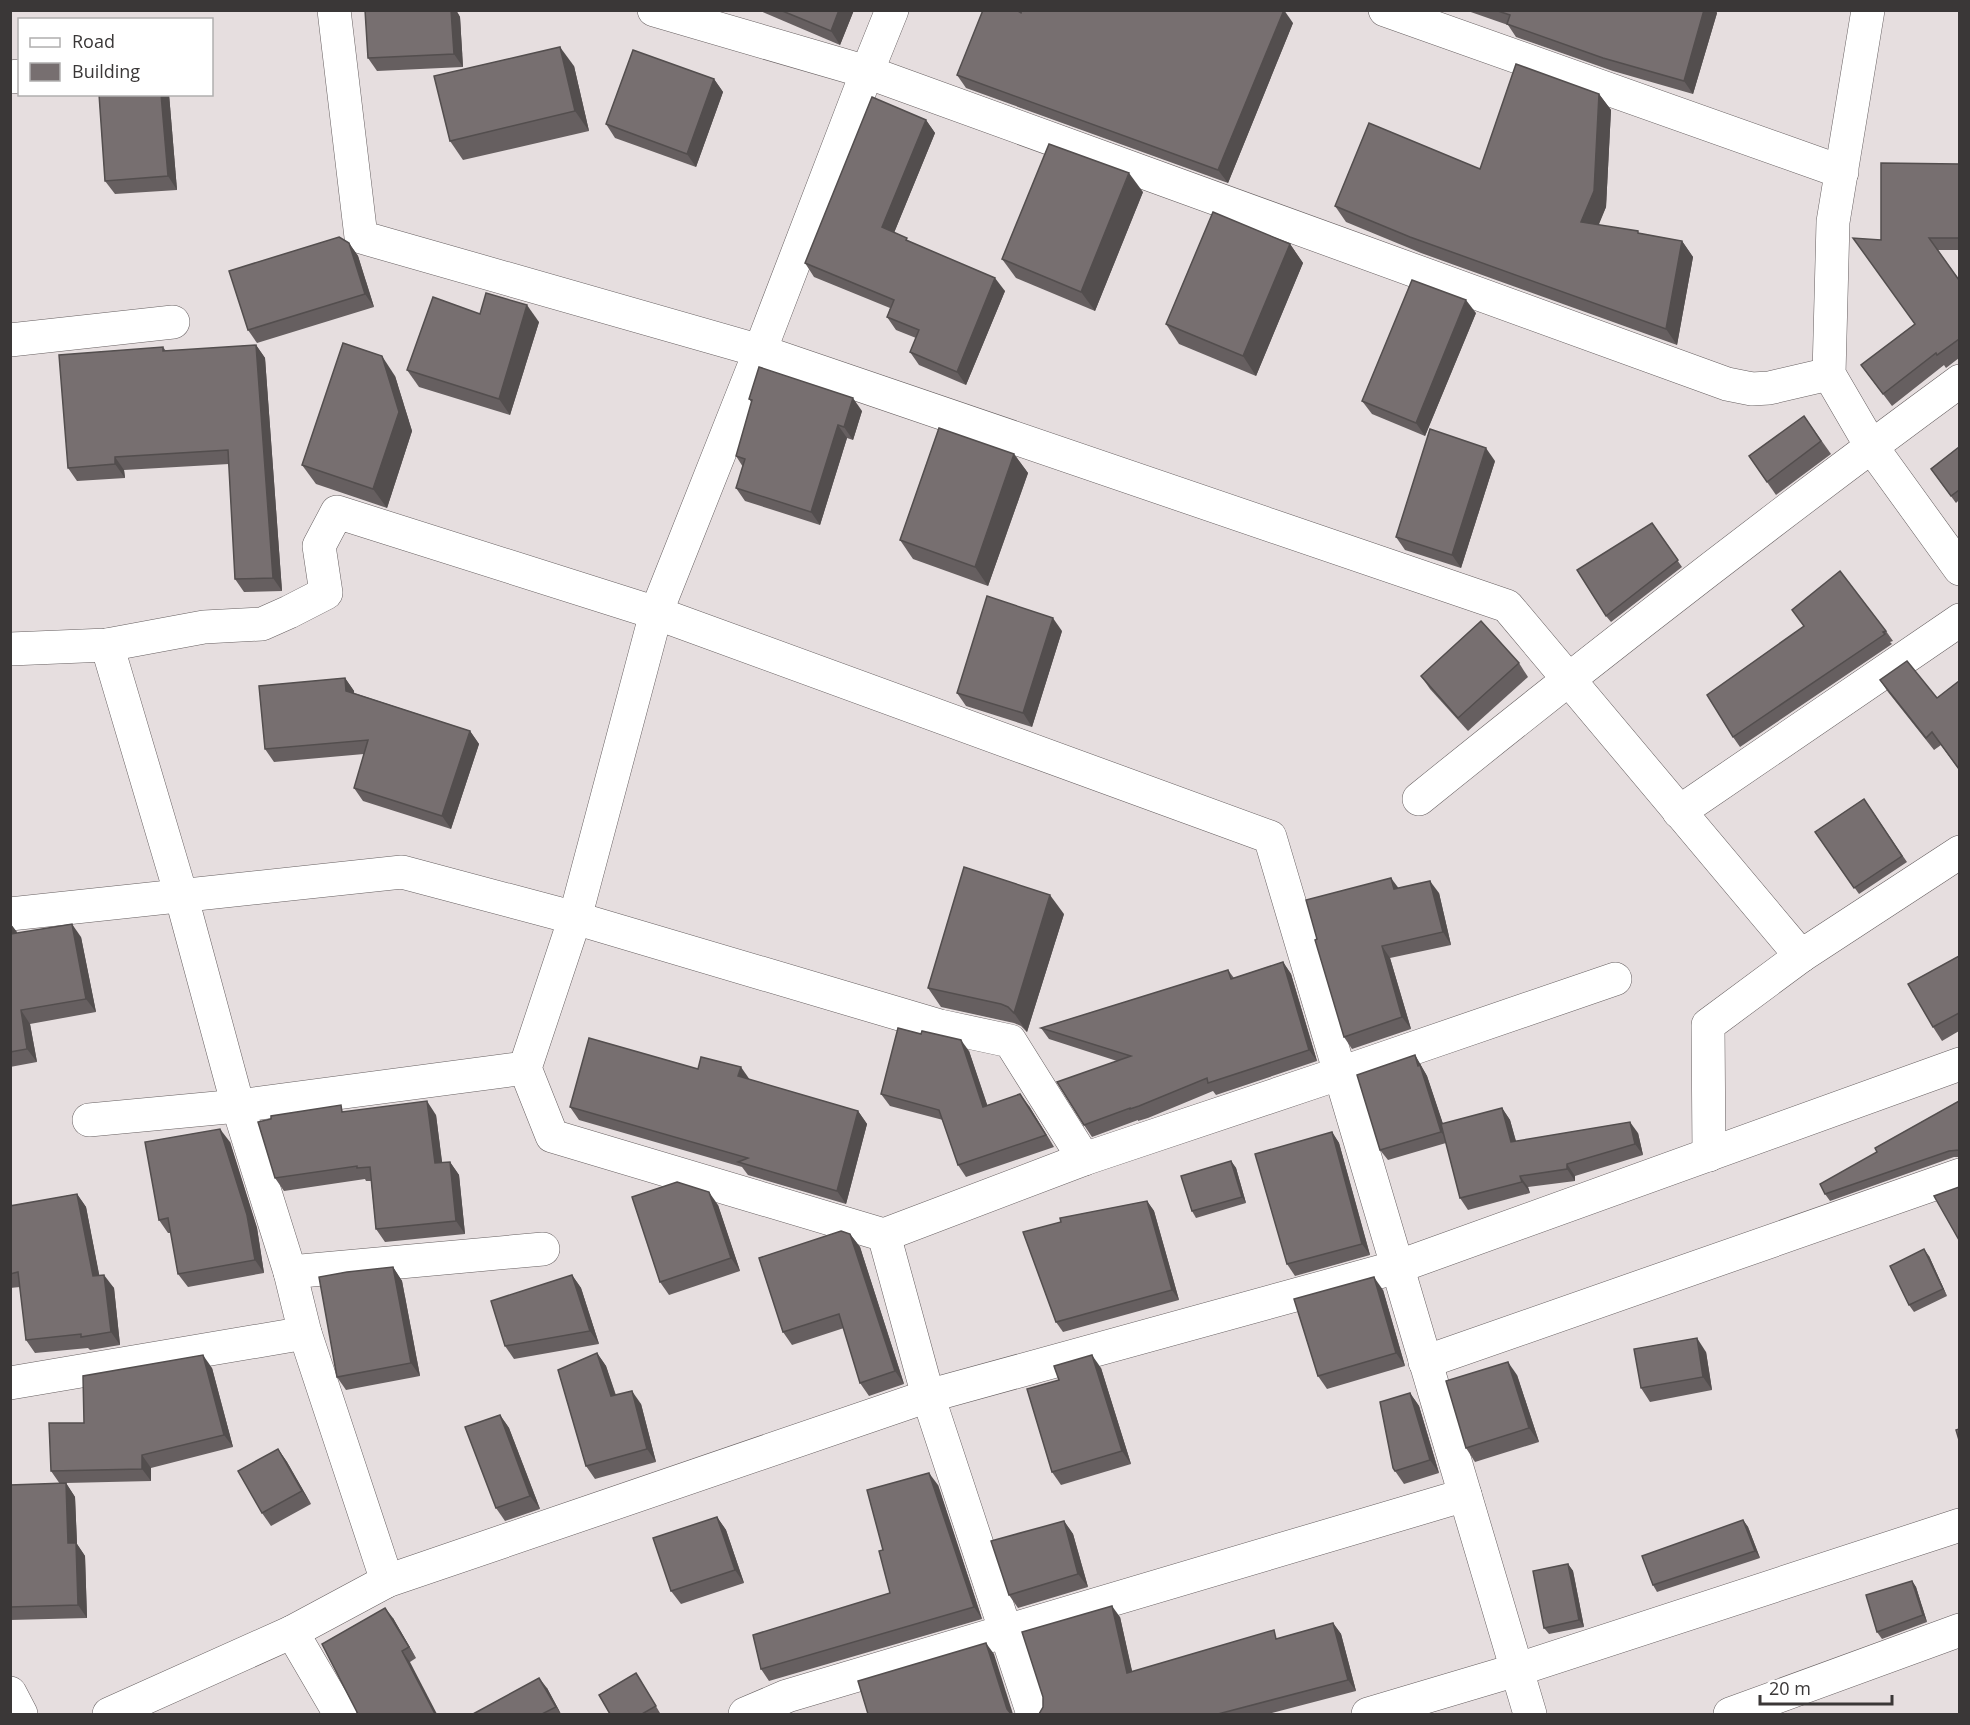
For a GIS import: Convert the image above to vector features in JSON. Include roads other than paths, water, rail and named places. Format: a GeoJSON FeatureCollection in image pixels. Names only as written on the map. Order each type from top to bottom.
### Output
{"type":"FeatureCollection","features":[{"type":"Feature","properties":{"kind":"street"},"geometry":{"type":"LineString","coordinates":[[334,10],[361,237],[760,351],[1507,606],[1801,956]]}},
{"type":"Feature","properties":{"kind":"street"},"geometry":{"type":"LineString","coordinates":[[654,10],[867,72],[1727,384],[1752,389],[1769,388],[1829,374]]}},
{"type":"Feature","properties":{"kind":"street"},"geometry":{"type":"LineString","coordinates":[[892,10],[656,614],[575,918],[525,1068],[552,1136],[884,1235],[1084,1158],[1615,980]]}},
{"type":"Feature","properties":{"kind":"street"},"geometry":{"type":"LineString","coordinates":[[1385,10],[1842,172]]}},
{"type":"Feature","properties":{"kind":"street"},"geometry":{"type":"LineString","coordinates":[[1868,10],[1833,222],[1829,374],[1871,446],[1959,569]]}},
{"type":"Feature","properties":{"kind":"street"},"geometry":{"type":"LineString","coordinates":[[10,340],[173,322]]}},
{"type":"Feature","properties":{"kind":"street"},"geometry":{"type":"LineString","coordinates":[[1419,799],[1569,678],[1959,381]]}},
{"type":"Feature","properties":{"kind":"street"},"geometry":{"type":"LineString","coordinates":[[10,649],[107,645],[204,627],[262,624],[326,593],[319,546],[337,512],[656,614],[1270,837],[1530,1714]]}},
{"type":"Feature","properties":{"kind":"street"},"geometry":{"type":"LineString","coordinates":[[1679,812],[1959,620]]}},
{"type":"Feature","properties":{"kind":"street"},"geometry":{"type":"LineString","coordinates":[[107,645],[181,895],[237,1106],[290,1272],[305,1333],[387,1581]]}},
{"type":"Feature","properties":{"kind":"street"},"geometry":{"type":"LineString","coordinates":[[1709,1155],[1708,1025],[1801,956],[1959,852]]}},
{"type":"Feature","properties":{"kind":"street"},"geometry":{"type":"LineString","coordinates":[[10,914],[402,872],[575,918],[940,1026],[1010,1041],[1084,1158]]}},
{"type":"Feature","properties":{"kind":"street"},"geometry":{"type":"LineString","coordinates":[[109,1714],[292,1632],[387,1581],[927,1396],[1397,1267],[1959,1064]]}},
{"type":"Feature","properties":{"kind":"street"},"geometry":{"type":"LineString","coordinates":[[89,1120],[237,1106],[525,1068]]}},
{"type":"Feature","properties":{"kind":"street"},"geometry":{"type":"LineString","coordinates":[[1425,1362],[1959,1175]]}},
{"type":"Feature","properties":{"kind":"street"},"geometry":{"type":"LineString","coordinates":[[884,1235],[927,1396],[1034,1714]]}},
{"type":"Feature","properties":{"kind":"street"},"geometry":{"type":"LineString","coordinates":[[290,1272],[543,1249]]}},
{"type":"Feature","properties":{"kind":"street"},"geometry":{"type":"LineString","coordinates":[[10,1383],[305,1333]]}},
{"type":"Feature","properties":{"kind":"street"},"geometry":{"type":"LineString","coordinates":[[745,1714],[787,1696],[1465,1495]]}},
{"type":"Feature","properties":{"kind":"street"},"geometry":{"type":"LineString","coordinates":[[1368,1714],[1516,1671],[1959,1525]]}},
{"type":"Feature","properties":{"kind":"street"},"geometry":{"type":"LineString","coordinates":[[1730,1714],[1766,1709],[1959,1630]]}},
{"type":"Feature","properties":{"kind":"street"},"geometry":{"type":"LineString","coordinates":[[292,1632],[340,1714]]}},
{"type":"Feature","properties":{"kind":"street"},"geometry":{"type":"LineString","coordinates":[[10,1693],[21,1714]]}}]}
